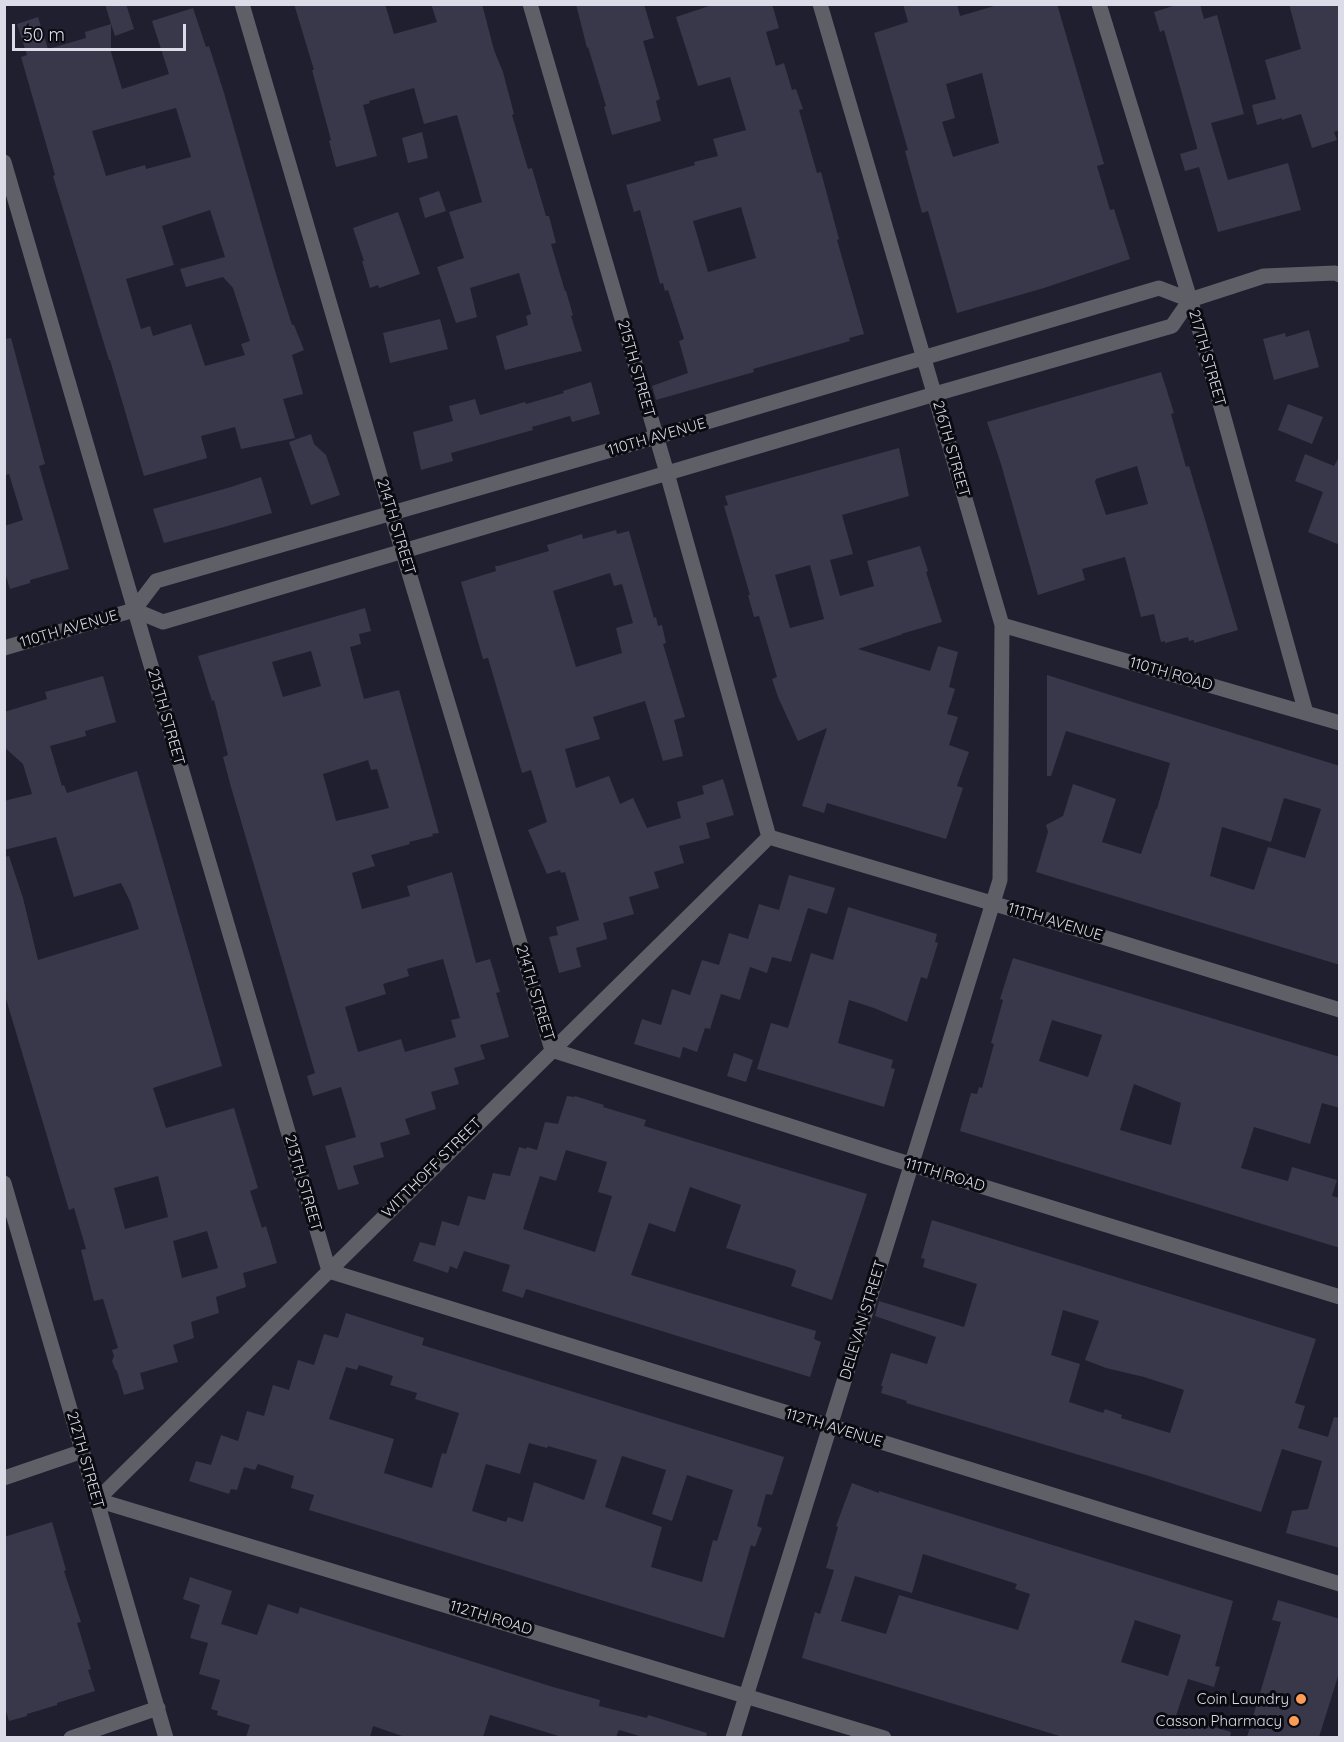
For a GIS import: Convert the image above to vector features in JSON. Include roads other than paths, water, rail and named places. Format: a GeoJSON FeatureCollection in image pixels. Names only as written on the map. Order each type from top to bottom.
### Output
{"type":"FeatureCollection","features":[{"type":"Feature","properties":{"kind":"street","name":"214TH STREET"},"geometry":{"type":"LineString","coordinates":[[242,4],[552,1050]]}},
{"type":"Feature","properties":{"kind":"street","name":"215TH STREET"},"geometry":{"type":"LineString","coordinates":[[531,4],[668,472],[769,837]]}},
{"type":"Feature","properties":{"kind":"street","name":"216TH STREET"},"geometry":{"type":"LineString","coordinates":[[820,4],[1002,625],[1000,880],[993,903]]}},
{"type":"Feature","properties":{"kind":"street","name":"217TH STREET"},"geometry":{"type":"LineString","coordinates":[[1099,4],[1201,335],[1306,713]]}},
{"type":"Feature","properties":{"kind":"street","name":"213TH STREET"},"geometry":{"type":"LineString","coordinates":[[4,162],[329,1271]]}},
{"type":"Feature","properties":{"kind":"street"},"geometry":{"type":"LineString","coordinates":[[1190,300],[1264,276],[1335,273],[1340,275]]}},
{"type":"Feature","properties":{"kind":"street","name":"110TH AVENUE"},"geometry":{"type":"LineString","coordinates":[[4,648],[134,610],[156,581],[924,359],[1159,288],[1190,300],[1172,326],[668,472],[164,622],[134,610]]}},
{"type":"Feature","properties":{"kind":"street","name":"110TH ROAD"},"geometry":{"type":"LineString","coordinates":[[1002,625],[1340,723]]}},
{"type":"Feature","properties":{"kind":"street","name":"111TH AVENUE"},"geometry":{"type":"LineString","coordinates":[[769,837],[1340,1010]]}},
{"type":"Feature","properties":{"kind":"street","name":"WITTHOFF STREET"},"geometry":{"type":"LineString","coordinates":[[97,1500],[769,837]]}},
{"type":"Feature","properties":{"kind":"street","name":"DELEVAN STREET"},"geometry":{"type":"LineString","coordinates":[[734,1737],[993,903]]}},
{"type":"Feature","properties":{"kind":"street","name":"111TH ROAD"},"geometry":{"type":"LineString","coordinates":[[552,1050],[911,1165],[1340,1297]]}},
{"type":"Feature","properties":{"kind":"street","name":"212TH STREET"},"geometry":{"type":"LineString","coordinates":[[4,1183],[11,1230],[83,1451],[166,1737]]}},
{"type":"Feature","properties":{"kind":"street","name":"112TH AVENUE"},"geometry":{"type":"LineString","coordinates":[[329,1271],[1340,1584]]}},
{"type":"Feature","properties":{"kind":"street"},"geometry":{"type":"LineString","coordinates":[[4,1478],[83,1451]]}},
{"type":"Feature","properties":{"kind":"street","name":"112TH ROAD"},"geometry":{"type":"LineString","coordinates":[[97,1500],[884,1737]]}},
{"type":"Feature","properties":{"kind":"street"},"geometry":{"type":"LineString","coordinates":[[71,1737],[158,1708]]}},
{"type":"Feature","properties":{"kind":"place","name":"Coin Laundry"},"geometry":{"type":"Point","coordinates":[1301,1699]}},
{"type":"Feature","properties":{"kind":"place","name":"Casson Pharmacy"},"geometry":{"type":"Point","coordinates":[1294,1721]}}]}
